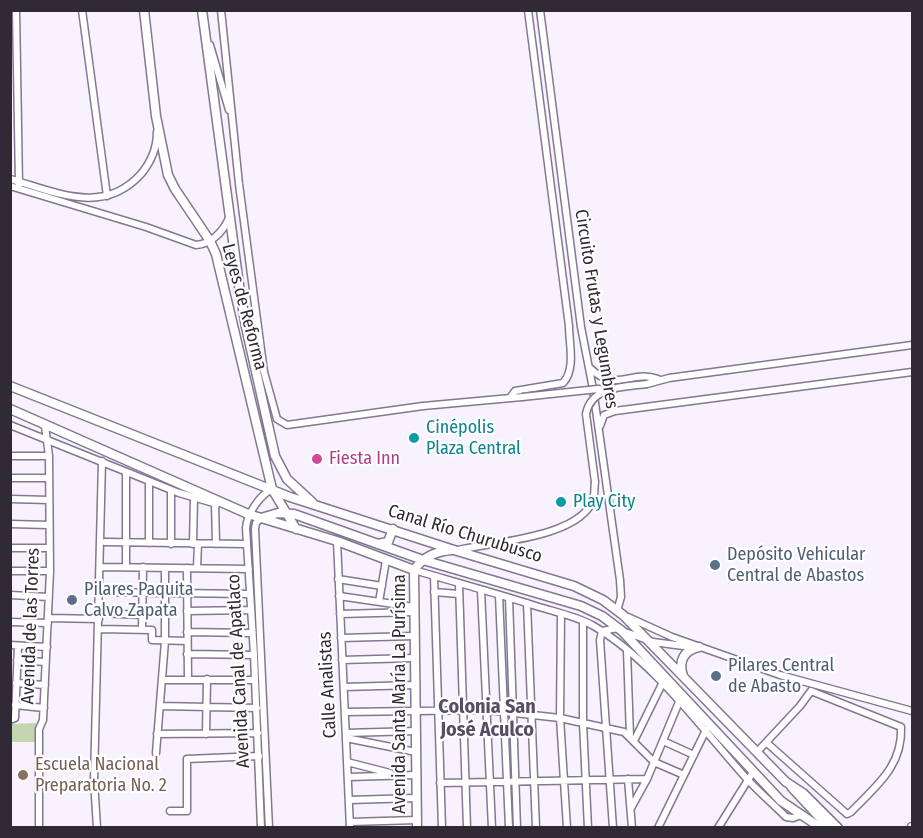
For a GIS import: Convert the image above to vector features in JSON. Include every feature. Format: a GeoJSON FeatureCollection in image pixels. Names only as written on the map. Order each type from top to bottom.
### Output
{"type":"FeatureCollection","features":[{"type":"Feature","properties":{"kind":"highway"},"geometry":{"type":"LineString","coordinates":[[789,785],[825,823]]}},
{"type":"Feature","properties":{"kind":"main road","name":"Leyes de Reforma"},"geometry":{"type":"LineString","coordinates":[[144,10],[156,116],[168,175],[216,254],[272,489],[296,529]]}},
{"type":"Feature","properties":{"kind":"main road"},"geometry":{"type":"LineString","coordinates":[[202,10],[246,327],[273,448],[287,479],[317,506]]}},
{"type":"Feature","properties":{"kind":"main road","name":"Canal Río Churubusco"},"geometry":{"type":"LineString","coordinates":[[10,386],[317,506],[574,586],[597,597],[617,611],[648,640],[789,785]]}},
{"type":"Feature","properties":{"kind":"main road","name":"Canal Río Churubusco"},"geometry":{"type":"LineString","coordinates":[[10,409],[250,514],[337,541],[414,570]]}},
{"type":"Feature","properties":{"kind":"main road","name":"Canal Río Churubusco"},"geometry":{"type":"LineString","coordinates":[[261,518],[285,513],[298,515],[423,560],[581,606],[602,616],[620,630],[750,775],[801,815],[838,828]]}},
{"type":"Feature","properties":{"kind":"main road"},"geometry":{"type":"LineString","coordinates":[[378,544],[388,542],[393,529]]}},
{"type":"Feature","properties":{"kind":"main road","name":"Avenida Santa María La Purísima"},"geometry":{"type":"LineString","coordinates":[[417,824],[414,570],[423,560],[437,553],[454,550]]}},
{"type":"Feature","properties":{"kind":"main road"},"geometry":{"type":"LineString","coordinates":[[602,616],[617,611]]}},
{"type":"Feature","properties":{"kind":"main road"},"geometry":{"type":"LineString","coordinates":[[684,676],[681,667],[683,657],[689,650],[698,647]]}},
{"type":"Feature","properties":{"kind":"main road"},"geometry":{"type":"LineString","coordinates":[[750,775],[760,768],[760,754]]}},
{"type":"Feature","properties":{"kind":"main road"},"geometry":{"type":"LineString","coordinates":[[763,783],[765,777],[772,775],[789,785]]}},
{"type":"Feature","properties":{"kind":"street"},"geometry":{"type":"LineString","coordinates":[[16,10],[19,185]]}},
{"type":"Feature","properties":{"kind":"street"},"geometry":{"type":"LineString","coordinates":[[82,10],[107,196]]}},
{"type":"Feature","properties":{"kind":"street"},"geometry":{"type":"LineString","coordinates":[[220,10],[264,372],[277,419],[287,425],[423,406],[597,388],[606,390],[647,384],[659,379],[912,345]]}},
{"type":"Feature","properties":{"kind":"street"},"geometry":{"type":"LineString","coordinates":[[510,398],[515,391],[563,383],[571,367],[569,326],[528,10]]}},
{"type":"Feature","properties":{"kind":"street","name":"Circuito Frutas y Legumbres"},"geometry":{"type":"LineString","coordinates":[[540,10],[581,327],[590,368],[620,580],[621,597],[617,611]]}},
{"type":"Feature","properties":{"kind":"street"},"geometry":{"type":"LineString","coordinates":[[204,24],[232,122]]}},
{"type":"Feature","properties":{"kind":"street"},"geometry":{"type":"LineString","coordinates":[[10,186],[19,185],[76,198],[107,196],[119,192],[132,184],[154,153],[157,139],[156,116]]}},
{"type":"Feature","properties":{"kind":"street"},"geometry":{"type":"LineString","coordinates":[[10,179],[19,185],[196,245],[210,241],[223,230],[230,216]]}},
{"type":"Feature","properties":{"kind":"street"},"geometry":{"type":"LineString","coordinates":[[590,368],[599,377],[611,381],[644,377],[659,379]]}},
{"type":"Feature","properties":{"kind":"street"},"geometry":{"type":"LineString","coordinates":[[599,429],[604,415],[615,411],[912,372]]}},
{"type":"Feature","properties":{"kind":"street"},"geometry":{"type":"LineString","coordinates":[[454,550],[524,539],[561,527],[580,515],[592,502],[595,482],[586,414],[591,400],[606,390]]}},
{"type":"Feature","properties":{"kind":"street","name":"Canal Río Churubusco"},"geometry":{"type":"LineString","coordinates":[[10,424],[171,490],[234,507]]}},
{"type":"Feature","properties":{"kind":"street","name":"Avenida de las Torres"},"geometry":{"type":"LineString","coordinates":[[39,828],[39,729],[43,720],[44,708],[50,571],[50,456],[45,426]]}},
{"type":"Feature","properties":{"kind":"street"},"geometry":{"type":"LineString","coordinates":[[10,456],[50,456]]}},
{"type":"Feature","properties":{"kind":"street"},"geometry":{"type":"LineString","coordinates":[[97,828],[94,780],[102,461]]}},
{"type":"Feature","properties":{"kind":"street"},"geometry":{"type":"LineString","coordinates":[[126,472],[126,567]]}},
{"type":"Feature","properties":{"kind":"street"},"geometry":{"type":"LineString","coordinates":[[10,478],[49,478]]}},
{"type":"Feature","properties":{"kind":"street"},"geometry":{"type":"LineString","coordinates":[[149,481],[149,543]]}},
{"type":"Feature","properties":{"kind":"street"},"geometry":{"type":"LineString","coordinates":[[250,514],[265,494],[272,489]]}},
{"type":"Feature","properties":{"kind":"street"},"geometry":{"type":"LineString","coordinates":[[171,490],[171,544]]}},
{"type":"Feature","properties":{"kind":"street"},"geometry":{"type":"LineString","coordinates":[[194,498],[197,568]]}},
{"type":"Feature","properties":{"kind":"street"},"geometry":{"type":"LineString","coordinates":[[10,499],[49,500]]}},
{"type":"Feature","properties":{"kind":"street"},"geometry":{"type":"LineString","coordinates":[[215,503],[216,544]]}},
{"type":"Feature","properties":{"kind":"street","name":"Avenida Canal de Apatlaco"},"geometry":{"type":"LineString","coordinates":[[250,514],[246,524],[246,544],[257,708],[261,828]]}},
{"type":"Feature","properties":{"kind":"street","name":"Avenida Canal de Apatlaco"},"geometry":{"type":"LineString","coordinates":[[261,518],[255,528],[269,828]]}},
{"type":"Feature","properties":{"kind":"street"},"geometry":{"type":"LineString","coordinates":[[10,524],[49,525]]}},
{"type":"Feature","properties":{"kind":"street","name":"Calle Analistas"},"geometry":{"type":"LineString","coordinates":[[337,541],[350,825]]}},
{"type":"Feature","properties":{"kind":"street"},"geometry":{"type":"LineString","coordinates":[[105,542],[246,544]]}},
{"type":"Feature","properties":{"kind":"street"},"geometry":{"type":"LineString","coordinates":[[10,548],[50,548]]}},
{"type":"Feature","properties":{"kind":"street"},"geometry":{"type":"LineString","coordinates":[[379,602],[386,560]]}},
{"type":"Feature","properties":{"kind":"street"},"geometry":{"type":"LineString","coordinates":[[99,567],[249,569]]}},
{"type":"Feature","properties":{"kind":"street"},"geometry":{"type":"LineString","coordinates":[[142,630],[143,567]]}},
{"type":"Feature","properties":{"kind":"street"},"geometry":{"type":"LineString","coordinates":[[156,753],[165,641],[165,568]]}},
{"type":"Feature","properties":{"kind":"street"},"geometry":{"type":"LineString","coordinates":[[188,568],[188,679]]}},
{"type":"Feature","properties":{"kind":"street","name":"Canal Río Churubusco"},"geometry":{"type":"LineString","coordinates":[[414,570],[583,621],[602,631],[663,684],[750,775],[786,817],[793,818],[801,815]]}},
{"type":"Feature","properties":{"kind":"street"},"geometry":{"type":"LineString","coordinates":[[10,571],[50,571]]}},
{"type":"Feature","properties":{"kind":"street"},"geometry":{"type":"LineString","coordinates":[[434,576],[442,828]]}},
{"type":"Feature","properties":{"kind":"street"},"geometry":{"type":"LineString","coordinates":[[338,579],[382,586]]}},
{"type":"Feature","properties":{"kind":"street"},"geometry":{"type":"LineString","coordinates":[[249,581],[257,582]]}},
{"type":"Feature","properties":{"kind":"street"},"geometry":{"type":"LineString","coordinates":[[459,584],[467,828]]}},
{"type":"Feature","properties":{"kind":"street"},"geometry":{"type":"LineString","coordinates":[[481,590],[492,828]]}},
{"type":"Feature","properties":{"kind":"street"},"geometry":{"type":"LineString","coordinates":[[434,591],[459,594]]}},
{"type":"Feature","properties":{"kind":"street"},"geometry":{"type":"LineString","coordinates":[[99,592],[250,594]]}},
{"type":"Feature","properties":{"kind":"street"},"geometry":{"type":"LineString","coordinates":[[10,595],[49,597]]}},
{"type":"Feature","properties":{"kind":"street"},"geometry":{"type":"LineString","coordinates":[[499,595],[509,828]]}},
{"type":"Feature","properties":{"kind":"street"},"geometry":{"type":"LineString","coordinates":[[339,596],[414,610]]}},
{"type":"Feature","properties":{"kind":"street"},"geometry":{"type":"LineString","coordinates":[[509,598],[517,828]]}},
{"type":"Feature","properties":{"kind":"street"},"geometry":{"type":"LineString","coordinates":[[527,603],[536,828]]}},
{"type":"Feature","properties":{"kind":"street"},"geometry":{"type":"LineString","coordinates":[[188,611],[251,610]]}},
{"type":"Feature","properties":{"kind":"street"},"geometry":{"type":"LineString","coordinates":[[340,614],[414,610]]}},
{"type":"Feature","properties":{"kind":"street"},"geometry":{"type":"LineString","coordinates":[[617,611],[658,632],[780,675],[912,711]]}},
{"type":"Feature","properties":{"kind":"street"},"geometry":{"type":"LineString","coordinates":[[561,614],[560,717],[567,828]]}},
{"type":"Feature","properties":{"kind":"street"},"geometry":{"type":"LineString","coordinates":[[10,622],[142,615]]}},
{"type":"Feature","properties":{"kind":"street"},"geometry":{"type":"LineString","coordinates":[[583,621],[583,723],[588,828]]}},
{"type":"Feature","properties":{"kind":"street"},"geometry":{"type":"LineString","coordinates":[[99,629],[152,630],[152,640],[188,641]]}},
{"type":"Feature","properties":{"kind":"street"},"geometry":{"type":"LineString","coordinates":[[613,828],[600,647],[602,631],[620,630],[648,640],[698,647]]}},
{"type":"Feature","properties":{"kind":"street"},"geometry":{"type":"LineString","coordinates":[[188,632],[252,633]]}},
{"type":"Feature","properties":{"kind":"street"},"geometry":{"type":"LineString","coordinates":[[341,638],[414,636]]}},
{"type":"Feature","properties":{"kind":"street"},"geometry":{"type":"LineString","coordinates":[[11,720],[15,718],[13,697],[16,683],[13,672],[17,660],[14,645],[47,647]]}},
{"type":"Feature","properties":{"kind":"street"},"geometry":{"type":"LineString","coordinates":[[627,651],[632,739]]}},
{"type":"Feature","properties":{"kind":"street"},"geometry":{"type":"LineString","coordinates":[[188,654],[254,655]]}},
{"type":"Feature","properties":{"kind":"street"},"geometry":{"type":"LineString","coordinates":[[342,660],[414,658]]}},
{"type":"Feature","properties":{"kind":"street"},"geometry":{"type":"LineString","coordinates":[[17,660],[45,662]]}},
{"type":"Feature","properties":{"kind":"street"},"geometry":{"type":"LineString","coordinates":[[206,734],[207,679]]}},
{"type":"Feature","properties":{"kind":"street"},"geometry":{"type":"LineString","coordinates":[[162,680],[255,680]]}},
{"type":"Feature","properties":{"kind":"street"},"geometry":{"type":"LineString","coordinates":[[810,682],[811,691]]}},
{"type":"Feature","properties":{"kind":"street"},"geometry":{"type":"LineString","coordinates":[[16,683],[45,685]]}},
{"type":"Feature","properties":{"kind":"street"},"geometry":{"type":"LineString","coordinates":[[632,739],[663,684]]}},
{"type":"Feature","properties":{"kind":"street"},"geometry":{"type":"LineString","coordinates":[[344,687],[415,685]]}},
{"type":"Feature","properties":{"kind":"street"},"geometry":{"type":"LineString","coordinates":[[760,754],[811,691]]}},
{"type":"Feature","properties":{"kind":"street"},"geometry":{"type":"LineString","coordinates":[[767,743],[847,814],[889,771],[898,756],[902,729],[899,725],[811,691]]}},
{"type":"Feature","properties":{"kind":"street"},"geometry":{"type":"LineString","coordinates":[[630,808],[647,779],[680,702]]}},
{"type":"Feature","properties":{"kind":"street"},"geometry":{"type":"LineString","coordinates":[[15,705],[44,708]]}},
{"type":"Feature","properties":{"kind":"street"},"geometry":{"type":"LineString","coordinates":[[160,706],[257,708]]}},
{"type":"Feature","properties":{"kind":"street"},"geometry":{"type":"LineString","coordinates":[[345,712],[486,710],[560,717],[624,732],[654,762],[684,775]]}},
{"type":"Feature","properties":{"kind":"street"},"geometry":{"type":"LineString","coordinates":[[658,828],[706,730]]}},
{"type":"Feature","properties":{"kind":"street"},"geometry":{"type":"LineString","coordinates":[[346,736],[416,731]]}},
{"type":"Feature","properties":{"kind":"street"},"geometry":{"type":"LineString","coordinates":[[157,734],[258,733]]}},
{"type":"Feature","properties":{"kind":"street"},"geometry":{"type":"LineString","coordinates":[[346,736],[416,752]]}},
{"type":"Feature","properties":{"kind":"street"},"geometry":{"type":"LineString","coordinates":[[663,741],[694,755]]}},
{"type":"Feature","properties":{"kind":"street"},"geometry":{"type":"LineString","coordinates":[[170,811],[187,811],[187,759],[259,756]]}},
{"type":"Feature","properties":{"kind":"street"},"geometry":{"type":"LineString","coordinates":[[347,762],[399,775]]}},
{"type":"Feature","properties":{"kind":"street"},"geometry":{"type":"LineString","coordinates":[[348,777],[416,775]]}},
{"type":"Feature","properties":{"kind":"street"},"geometry":{"type":"LineString","coordinates":[[718,828],[750,775]]}},
{"type":"Feature","properties":{"kind":"street"},"geometry":{"type":"LineString","coordinates":[[628,779],[632,828]]}},
{"type":"Feature","properties":{"kind":"street"},"geometry":{"type":"LineString","coordinates":[[440,783],[647,779]]}},
{"type":"Feature","properties":{"kind":"street"},"geometry":{"type":"LineString","coordinates":[[349,800],[416,798]]}},
{"type":"Feature","properties":{"kind":"street"},"geometry":{"type":"LineString","coordinates":[[825,823],[837,807]]}},
{"type":"Feature","properties":{"kind":"street"},"geometry":{"type":"LineString","coordinates":[[350,825],[417,824]]}},
{"type":"Feature","properties":{"kind":"green space"},"geometry":{"type":"Polygon","coordinates":[[[36,723],[36,742],[11,742],[10,724],[36,723]]]}},
{"type":"Feature","properties":{"kind":"place","name":"Cinépolis Plaza Central"},"geometry":{"type":"Point","coordinates":[414,438]}},
{"type":"Feature","properties":{"kind":"place","name":"Fiesta Inn"},"geometry":{"type":"Point","coordinates":[317,459]}},
{"type":"Feature","properties":{"kind":"place","name":"Play City"},"geometry":{"type":"Point","coordinates":[561,502]}},
{"type":"Feature","properties":{"kind":"place","name":"Depósito Vehicular Central de Abastos"},"geometry":{"type":"Point","coordinates":[715,565]}},
{"type":"Feature","properties":{"kind":"place","name":"Pilares Paquita Calvo Zapata"},"geometry":{"type":"Point","coordinates":[72,600]}},
{"type":"Feature","properties":{"kind":"place","name":"Pilares Central de Abasto"},"geometry":{"type":"Point","coordinates":[716,676]}},
{"type":"Feature","properties":{"kind":"place","name":"Escuela Nacional Preparatoria No. 2"},"geometry":{"type":"Point","coordinates":[23,775]}},
{"type":"Feature","properties":{"kind":"district","name":"Colonia San José Aculco"},"geometry":{"type":"Point","coordinates":[487,718]}}]}
